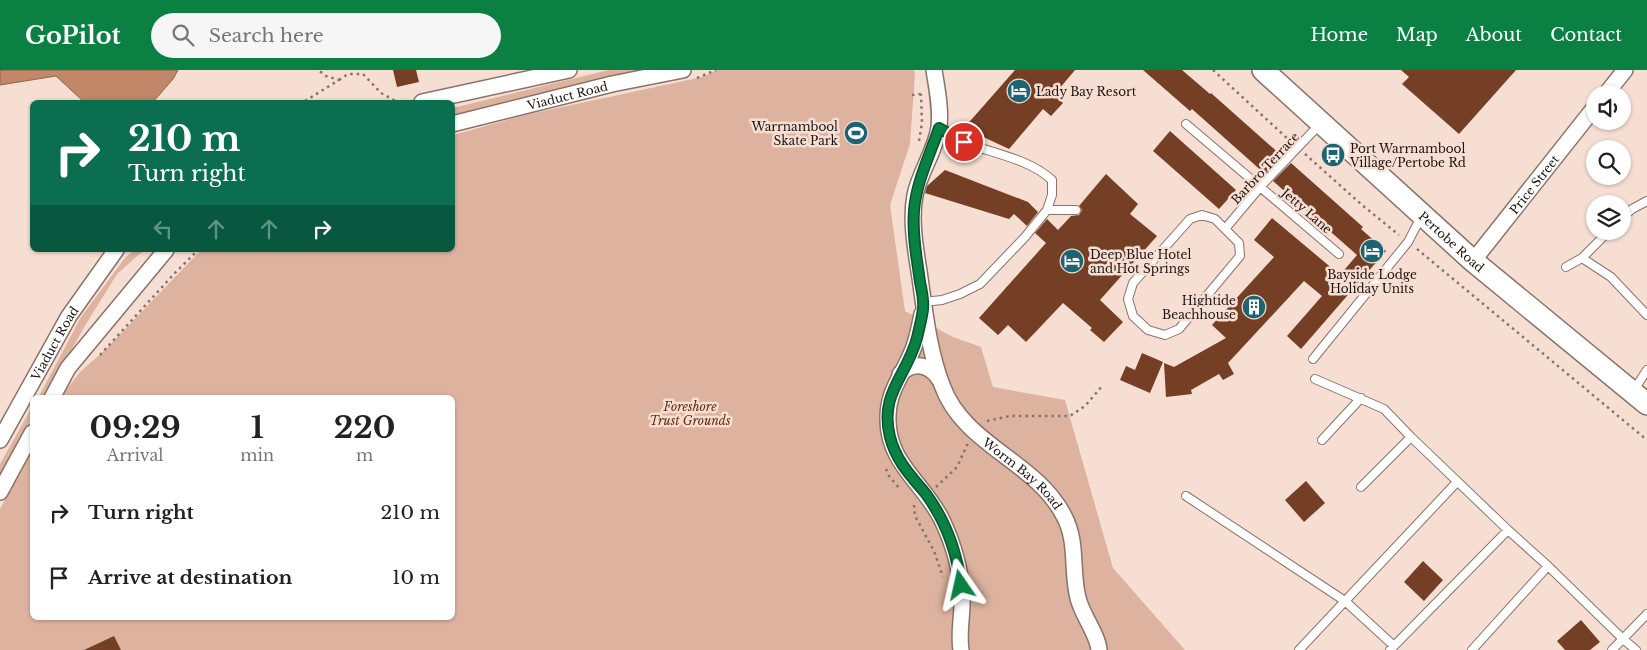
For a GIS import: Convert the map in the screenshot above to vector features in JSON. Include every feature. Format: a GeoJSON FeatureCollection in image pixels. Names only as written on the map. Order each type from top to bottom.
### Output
{"type":"FeatureCollection","features":[{"type":"Feature","properties":{"kind":"street","name":"Viaduct Road"},"geometry":{"type":"LineString","coordinates":[[431,100],[569,70]]}},
{"type":"Feature","properties":{"kind":"street","name":"Viaduct Road"},"geometry":{"type":"LineString","coordinates":[[455,123],[612,84],[683,70]]}},
{"type":"Feature","properties":{"kind":"street","name":"Worm Bay Road"},"geometry":{"type":"LineString","coordinates":[[934,70],[939,128],[915,195],[914,236],[923,305],[941,382],[950,403],[965,423],[984,440],[1036,479],[1058,505],[1065,518],[1072,539],[1077,597],[1084,617],[1096,637],[1099,650]]}},
{"type":"Feature","properties":{"kind":"street","name":"Pertobe Road"},"geometry":{"type":"LineString","coordinates":[[1263,70],[1473,261],[1640,398]]}},
{"type":"Feature","properties":{"kind":"street"},"geometry":{"type":"LineString","coordinates":[[1613,85],[1625,70]]}},
{"type":"Feature","properties":{"kind":"street","name":"Price Street"},"geometry":{"type":"LineString","coordinates":[[1473,261],[1586,119]]}},
{"type":"Feature","properties":{"kind":"street","name":"Viaduct Road"},"geometry":{"type":"LineString","coordinates":[[0,440],[69,316],[115,252]]}},
{"type":"Feature","properties":{"kind":"street","name":"Viaduct Road"},"geometry":{"type":"LineString","coordinates":[[54,395],[68,368],[164,252]]}},
{"type":"Feature","properties":{"kind":"street","name":"Worm Bay Road"},"geometry":{"type":"LineString","coordinates":[[923,305],[917,339],[888,404],[888,421],[890,437],[898,459],[942,520],[951,544],[959,572],[962,598],[961,650]]}},
{"type":"Feature","properties":{"kind":"street"},"geometry":{"type":"LineString","coordinates":[[900,374],[911,367],[925,366],[934,372],[941,382]]}},
{"type":"Feature","properties":{"kind":"street"},"geometry":{"type":"LineString","coordinates":[[0,492],[30,437]]}},
{"type":"Feature","properties":{"kind":"lane","name":"Barbro Terrace"},"geometry":{"type":"LineString","coordinates":[[1224,229],[1261,186],[1322,122]]}},
{"type":"Feature","properties":{"kind":"lane","name":"Jetty Lane"},"geometry":{"type":"LineString","coordinates":[[1186,124],[1339,254]]}},
{"type":"Feature","properties":{"kind":"lane"},"geometry":{"type":"LineString","coordinates":[[923,305],[960,294],[980,284],[1025,237],[1047,210],[1052,195],[1052,180],[1042,171],[1023,162],[964,142],[939,128]]}},
{"type":"Feature","properties":{"kind":"lane"},"geometry":{"type":"LineString","coordinates":[[1631,210],[1647,201]]}},
{"type":"Feature","properties":{"kind":"lane"},"geometry":{"type":"LineString","coordinates":[[1047,210],[1076,210]]}},
{"type":"Feature","properties":{"kind":"lane"},"geometry":{"type":"LineString","coordinates":[[1202,215],[1215,219],[1224,229],[1238,243],[1240,256],[1179,329],[1165,335],[1148,330],[1133,316],[1128,299],[1133,283],[1190,219],[1202,215]]}},
{"type":"Feature","properties":{"kind":"lane"},"geometry":{"type":"LineString","coordinates":[[1312,359],[1408,242],[1422,216]]}},
{"type":"Feature","properties":{"kind":"lane"},"geometry":{"type":"LineString","coordinates":[[1566,267],[1582,258],[1600,240]]}},
{"type":"Feature","properties":{"kind":"lane"},"geometry":{"type":"LineString","coordinates":[[1582,258],[1611,277],[1647,315]]}},
{"type":"Feature","properties":{"kind":"lane"},"geometry":{"type":"LineString","coordinates":[[1640,398],[1647,370]]}},
{"type":"Feature","properties":{"kind":"lane"},"geometry":{"type":"LineString","coordinates":[[1316,379],[1384,409],[1457,482],[1636,650]]}},
{"type":"Feature","properties":{"kind":"lane"},"geometry":{"type":"LineString","coordinates":[[1322,440],[1361,398]]}},
{"type":"Feature","properties":{"kind":"lane"},"geometry":{"type":"LineString","coordinates":[[1361,487],[1410,437]]}},
{"type":"Feature","properties":{"kind":"lane"},"geometry":{"type":"LineString","coordinates":[[1299,650],[1457,482]]}},
{"type":"Feature","properties":{"kind":"lane"},"geometry":{"type":"LineString","coordinates":[[1186,496],[1345,601],[1392,648],[1508,530]]}},
{"type":"Feature","properties":{"kind":"lane"},"geometry":{"type":"LineString","coordinates":[[1472,650],[1548,566]]}},
{"type":"Feature","properties":{"kind":"lane"},"geometry":{"type":"LineString","coordinates":[[1612,650],[1647,614]]}},
{"type":"Feature","properties":{"kind":"path"},"geometry":{"type":"LineString","coordinates":[[318,70],[326,76],[338,80]]}},
{"type":"Feature","properties":{"kind":"path"},"geometry":{"type":"LineString","coordinates":[[307,100],[348,74],[363,74],[368,70]]}},
{"type":"Feature","properties":{"kind":"path"},"geometry":{"type":"LineString","coordinates":[[1213,70],[1362,205],[1647,440]]}},
{"type":"Feature","properties":{"kind":"path"},"geometry":{"type":"LineString","coordinates":[[363,74],[380,93],[393,100]]}},
{"type":"Feature","properties":{"kind":"path"},"geometry":{"type":"LineString","coordinates":[[918,143],[922,123],[921,86]]}},
{"type":"Feature","properties":{"kind":"path"},"geometry":{"type":"LineString","coordinates":[[98,357],[196,252]]}},
{"type":"Feature","properties":{"kind":"path"},"geometry":{"type":"LineString","coordinates":[[886,467],[889,476],[902,491]]}},
{"type":"Feature","properties":{"kind":"path"},"geometry":{"type":"LineString","coordinates":[[914,505],[915,516],[934,551],[946,584]]}},
{"type":"Feature","properties":{"kind":"green space"},"geometry":{"type":"Polygon","coordinates":[[[609,70],[651,70],[455,119],[455,108],[609,70]]]}},
{"type":"Feature","properties":{"kind":"green space","name":"Foreshore Trust Grounds"},"geometry":{"type":"Polygon","coordinates":[[[717,70],[914,70],[910,144],[890,205],[905,311],[953,337],[981,347],[993,387],[1065,400],[1113,568],[1185,650],[0,650],[0,509],[30,454],[30,620],[455,620],[455,395],[63,395],[80,372],[106,349],[199,252],[455,252],[455,134],[525,115],[702,77],[717,70]]]}},
{"type":"Feature","properties":{"kind":"green space"},"geometry":{"type":"Polygon","coordinates":[[[132,252],[142,252],[117,274],[46,395],[40,395],[81,317],[125,258],[132,252]]]}},
{"type":"Feature","properties":{"kind":"green space"},"geometry":{"type":"Polygon","coordinates":[[[30,411],[30,436],[0,492],[0,464],[30,411]]]}},
{"type":"Feature","properties":{"kind":"shaded area"},"geometry":{"type":"Polygon","coordinates":[[[0,70],[178,70],[173,79],[155,100],[82,100],[56,76],[0,85],[0,70]]]}},
{"type":"Feature","properties":{"kind":"building"},"geometry":{"type":"Polygon","coordinates":[[[393,70],[416,70],[419,82],[397,87],[393,70]]]}},
{"type":"Feature","properties":{"kind":"building"},"geometry":{"type":"Polygon","coordinates":[[[1015,70],[1075,70],[1054,95],[1063,103],[1051,116],[1043,109],[1009,149],[964,128],[1015,70]]]}},
{"type":"Feature","properties":{"kind":"building"},"geometry":{"type":"Polygon","coordinates":[[[1143,70],[1182,70],[1282,156],[1265,174],[1192,109],[1190,111],[1143,70]]]}},
{"type":"Feature","properties":{"kind":"building"},"geometry":{"type":"Polygon","coordinates":[[[1401,70],[1516,70],[1459,134],[1402,84],[1409,77],[1401,70]]]}},
{"type":"Feature","properties":{"kind":"building"},"geometry":{"type":"Polygon","coordinates":[[[1170,131],[1236,190],[1219,209],[1153,151],[1170,131]]]}},
{"type":"Feature","properties":{"kind":"building"},"geometry":{"type":"Polygon","coordinates":[[[1291,163],[1363,227],[1361,229],[1386,251],[1301,349],[1287,336],[1322,296],[1304,281],[1228,363],[1234,374],[1223,380],[1219,374],[1191,390],[1192,394],[1166,397],[1164,363],[1174,367],[1226,338],[1212,325],[1274,257],[1254,240],[1272,218],[1340,275],[1357,255],[1273,181],[1291,163]]]}},
{"type":"Feature","properties":{"kind":"building"},"geometry":{"type":"Polygon","coordinates":[[[945,170],[1028,202],[1038,212],[1027,226],[1014,214],[1009,219],[925,193],[927,186],[945,170]]]}},
{"type":"Feature","properties":{"kind":"building"},"geometry":{"type":"Polygon","coordinates":[[[1106,174],[1138,204],[1130,214],[1157,236],[1100,300],[1123,322],[1104,342],[1090,330],[1092,328],[1063,303],[1026,342],[1008,325],[998,335],[979,318],[1046,243],[1035,233],[1047,219],[1058,230],[1071,216],[1079,215],[1082,210],[1079,206],[1106,174]]]}},
{"type":"Feature","properties":{"kind":"building"},"geometry":{"type":"Polygon","coordinates":[[[1142,353],[1163,362],[1150,393],[1120,380],[1126,366],[1135,370],[1142,353]]]}},
{"type":"Feature","properties":{"kind":"building"},"geometry":{"type":"Polygon","coordinates":[[[1306,481],[1325,503],[1304,522],[1285,500],[1306,481]]]}},
{"type":"Feature","properties":{"kind":"building"},"geometry":{"type":"Polygon","coordinates":[[[1423,561],[1443,580],[1424,601],[1404,582],[1423,561]]]}},
{"type":"Feature","properties":{"kind":"building"},"geometry":{"type":"Polygon","coordinates":[[[1581,620],[1600,642],[1590,650],[1565,650],[1557,641],[1581,620]]]}},
{"type":"Feature","properties":{"kind":"building"},"geometry":{"type":"Polygon","coordinates":[[[114,636],[121,650],[84,650],[114,636]]]}},
{"type":"Feature","properties":{"kind":"place","name":"Lady Bay Resort"},"geometry":{"type":"Point","coordinates":[1019,91]}},
{"type":"Feature","properties":{"kind":"place","name":"Warrnambool Skate Park"},"geometry":{"type":"Point","coordinates":[856,133]}},
{"type":"Feature","properties":{"kind":"place","name":"Port Warrnambool Village/Pertobe Rd"},"geometry":{"type":"Point","coordinates":[1333,155]}},
{"type":"Feature","properties":{"kind":"place","name":"Bayside Lodge Holiday Units"},"geometry":{"type":"Point","coordinates":[1372,251]}},
{"type":"Feature","properties":{"kind":"place","name":"Deep Blue Hotel and Hot Springs"},"geometry":{"type":"Point","coordinates":[1072,261]}},
{"type":"Feature","properties":{"kind":"place","name":"Hightide Beachhouse"},"geometry":{"type":"Point","coordinates":[1254,307]}},
{"type":"Feature","properties":{"kind":"route"},"geometry":{"type":"LineString","coordinates":[[961,585],[951,544],[942,520],[926,495],[906,472],[898,459],[890,437],[888,404],[897,380],[907,363],[917,339],[923,308],[914,236],[915,195],[939,128],[964,142]]}}]}
